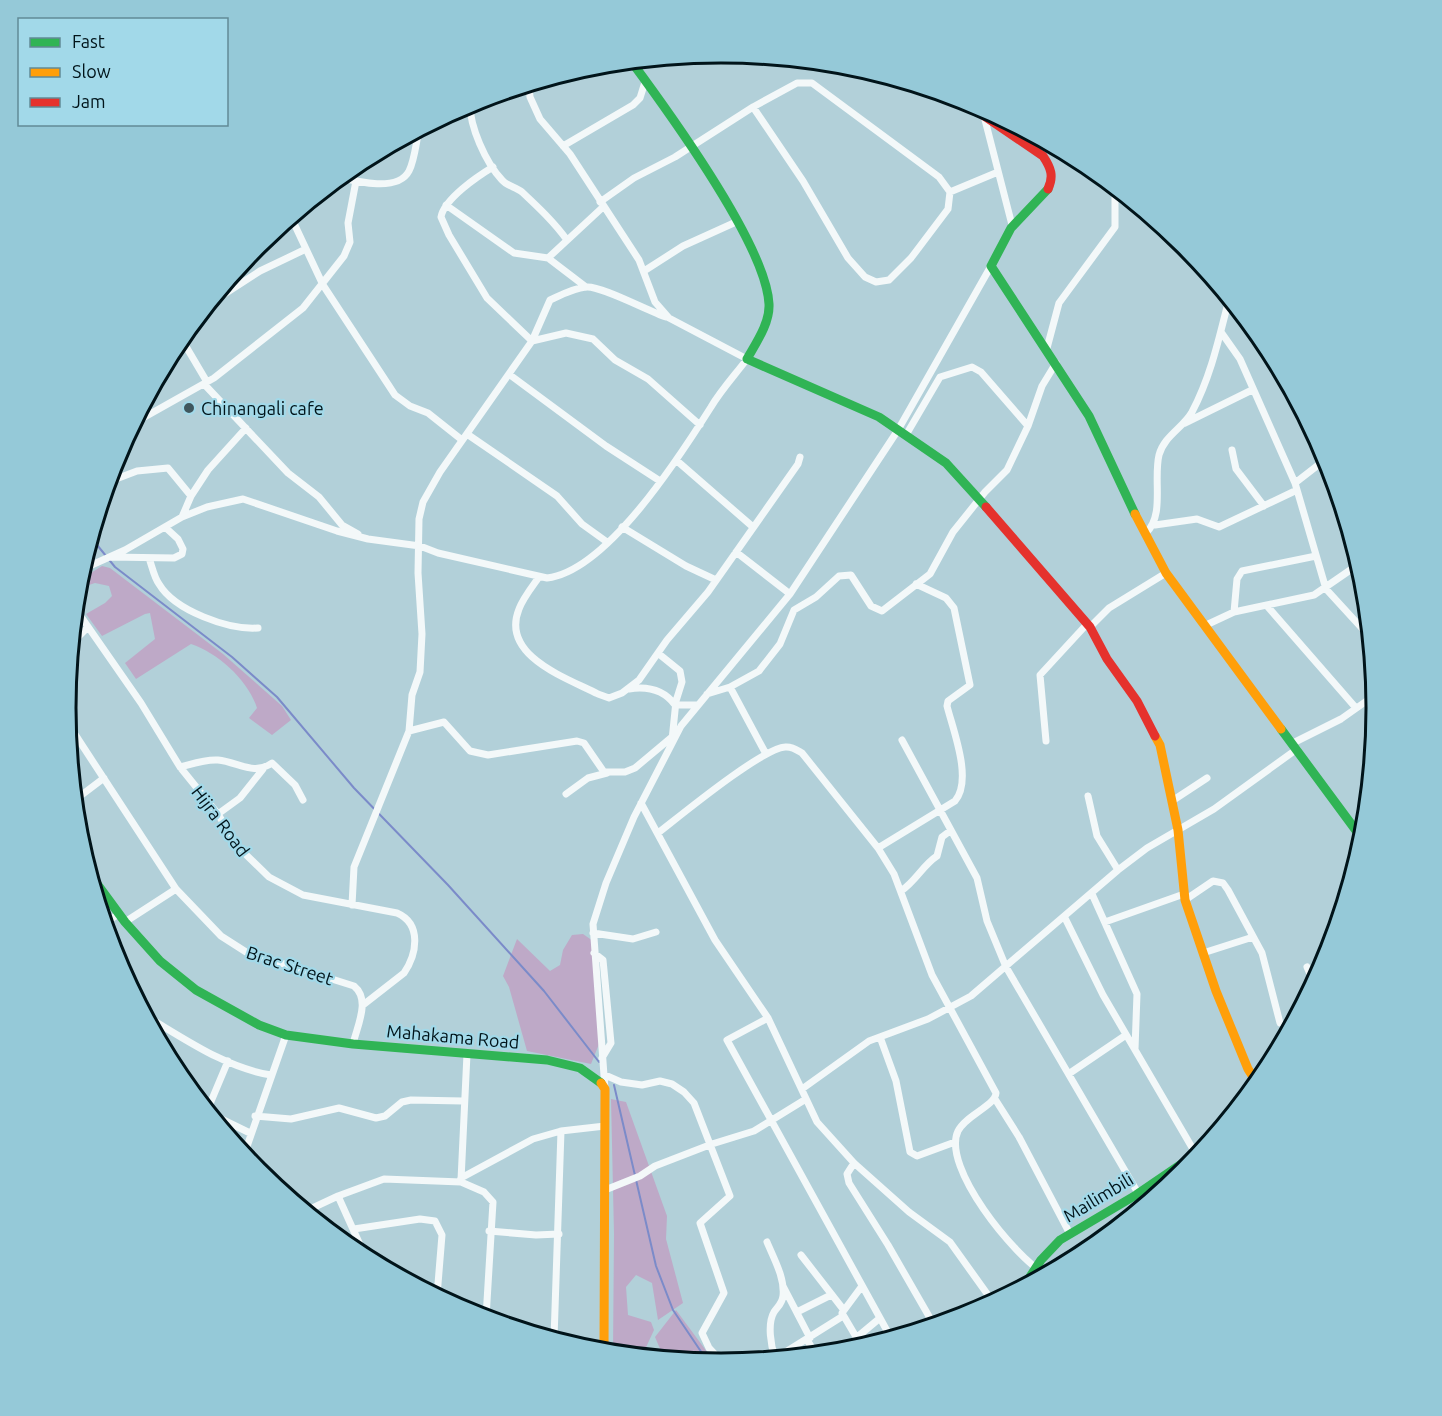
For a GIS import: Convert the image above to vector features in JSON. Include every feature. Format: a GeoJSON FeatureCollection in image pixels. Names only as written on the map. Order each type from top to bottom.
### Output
{"type":"FeatureCollection","features":[{"type":"Feature","properties":{"kind":"street"},"geometry":{"type":"LineString","coordinates":[[92,564],[166,528],[182,517],[207,507],[243,499],[368,539],[420,546],[438,553],[539,578],[557,577],[579,567],[607,542],[660,481],[747,359],[760,334],[769,304],[766,281],[753,249],[638,69]]}},
{"type":"Feature","properties":{"kind":"street"},"geometry":{"type":"LineString","coordinates":[[563,146],[633,105],[640,98],[645,82]]}},
{"type":"Feature","properties":{"kind":"street"},"geometry":{"type":"LineString","coordinates":[[548,258],[602,204],[634,178],[753,107],[797,83],[812,83],[939,177],[950,192],[948,209],[911,258],[889,280],[876,282],[865,277],[848,258],[803,182],[753,107]]}},
{"type":"Feature","properties":{"kind":"street"},"geometry":{"type":"LineString","coordinates":[[531,92],[534,109],[563,146],[602,204],[644,271],[652,298],[669,318]]}},
{"type":"Feature","properties":{"kind":"street"},"geometry":{"type":"LineString","coordinates":[[472,113],[474,123],[493,167],[505,183],[520,191],[548,216],[567,240]]}},
{"type":"Feature","properties":{"kind":"street"},"geometry":{"type":"LineString","coordinates":[[985,120],[1012,225]]}},
{"type":"Feature","properties":{"kind":"street"},"geometry":{"type":"LineString","coordinates":[[902,433],[991,266],[996,251],[1012,225],[1051,186],[1052,168],[1043,156],[1002,128]]}},
{"type":"Feature","properties":{"kind":"street"},"geometry":{"type":"LineString","coordinates":[[351,180],[387,183],[401,181],[409,171],[417,140]]}},
{"type":"Feature","properties":{"kind":"street"},"geometry":{"type":"LineString","coordinates":[[493,167],[478,175],[446,205],[441,217],[487,298],[532,341]]}},
{"type":"Feature","properties":{"kind":"street"},"geometry":{"type":"LineString","coordinates":[[950,192],[998,172]]}},
{"type":"Feature","properties":{"kind":"street"},"geometry":{"type":"LineString","coordinates":[[149,410],[206,383],[303,308],[339,264],[350,242],[348,224],[356,181]]}},
{"type":"Feature","properties":{"kind":"street"},"geometry":{"type":"LineString","coordinates":[[1047,348],[1059,303],[1115,227],[1115,197]]}},
{"type":"Feature","properties":{"kind":"street"},"geometry":{"type":"LineString","coordinates":[[446,205],[514,253],[548,258],[586,287]]}},
{"type":"Feature","properties":{"kind":"street"},"geometry":{"type":"LineString","coordinates":[[644,271],[683,246],[736,222]]}},
{"type":"Feature","properties":{"kind":"street"},"geometry":{"type":"LineString","coordinates":[[294,224],[323,285],[395,394],[410,406],[428,413],[462,441]]}},
{"type":"Feature","properties":{"kind":"street"},"geometry":{"type":"LineString","coordinates":[[230,290],[260,271],[306,249]]}},
{"type":"Feature","properties":{"kind":"street"},"geometry":{"type":"LineString","coordinates":[[991,266],[1047,348],[1089,416],[1116,477],[1166,573],[1355,829]]}},
{"type":"Feature","properties":{"kind":"street"},"geometry":{"type":"LineString","coordinates":[[352,905],[354,867],[409,731],[412,695],[420,672],[422,655],[418,573],[419,519],[423,502],[430,488],[532,341],[550,300],[586,287],[605,289],[621,300],[669,318],[747,359],[879,417],[946,463],[980,498],[1089,626],[1151,725],[1160,745],[1178,830],[1185,897],[1203,953],[1251,1074]]}},
{"type":"Feature","properties":{"kind":"street"},"geometry":{"type":"LineString","coordinates":[[1185,423],[1212,369],[1227,308]]}},
{"type":"Feature","properties":{"kind":"street"},"geometry":{"type":"LineString","coordinates":[[1221,332],[1233,345],[1296,487],[1326,589],[1360,626]]}},
{"type":"Feature","properties":{"kind":"street"},"geometry":{"type":"LineString","coordinates":[[532,341],[566,333],[592,339],[615,360],[648,379],[700,425]]}},
{"type":"Feature","properties":{"kind":"street"},"geometry":{"type":"LineString","coordinates":[[186,348],[206,383],[288,473],[319,497],[342,525],[368,539]]}},
{"type":"Feature","properties":{"kind":"street"},"geometry":{"type":"LineString","coordinates":[[707,694],[730,687],[759,671],[780,644],[794,610],[816,597],[839,576],[851,576],[871,606],[878,611],[886,609],[930,574],[953,532],[980,498],[1007,470],[1028,426],[1042,386],[1056,363]]}},
{"type":"Feature","properties":{"kind":"street"},"geometry":{"type":"LineString","coordinates":[[604,1342],[605,1076],[592,933],[600,899],[641,803],[681,726],[696,705],[790,594],[940,377],[972,367],[981,372],[1028,426]]}},
{"type":"Feature","properties":{"kind":"street"},"geometry":{"type":"LineString","coordinates":[[510,375],[606,446],[660,481]]}},
{"type":"Feature","properties":{"kind":"street"},"geometry":{"type":"LineString","coordinates":[[1155,525],[1159,455],[1165,441],[1185,423],[1252,390]]}},
{"type":"Feature","properties":{"kind":"street"},"geometry":{"type":"LineString","coordinates":[[182,517],[191,496],[208,470],[246,428]]}},
{"type":"Feature","properties":{"kind":"street"},"geometry":{"type":"LineString","coordinates":[[468,434],[557,496],[582,524],[607,542]]}},
{"type":"Feature","properties":{"kind":"street"},"geometry":{"type":"LineString","coordinates":[[1232,450],[1236,469],[1264,506]]}},
{"type":"Feature","properties":{"kind":"street"},"geometry":{"type":"LineString","coordinates":[[627,690],[639,680],[716,580],[800,457]]}},
{"type":"Feature","properties":{"kind":"street"},"geometry":{"type":"LineString","coordinates":[[676,460],[753,527]]}},
{"type":"Feature","properties":{"kind":"street"},"geometry":{"type":"LineString","coordinates":[[1146,533],[1155,525],[1197,519],[1219,527],[1264,506],[1296,487],[1319,466]]}},
{"type":"Feature","properties":{"kind":"street"},"geometry":{"type":"LineString","coordinates":[[119,478],[137,471],[168,468],[191,496]]}},
{"type":"Feature","properties":{"kind":"street"},"geometry":{"type":"LineString","coordinates":[[622,527],[686,566],[716,580]]}},
{"type":"Feature","properties":{"kind":"street"},"geometry":{"type":"LineString","coordinates":[[109,556],[174,558],[182,554],[183,549],[178,539],[166,528]]}},
{"type":"Feature","properties":{"kind":"street"},"geometry":{"type":"LineString","coordinates":[[736,552],[790,594]]}},
{"type":"Feature","properties":{"kind":"street"},"geometry":{"type":"LineString","coordinates":[[1234,612],[1237,579],[1242,571],[1316,556]]}},
{"type":"Feature","properties":{"kind":"street"},"geometry":{"type":"LineString","coordinates":[[148,558],[159,585],[186,608],[206,618],[230,625],[258,628]]}},
{"type":"Feature","properties":{"kind":"street"},"geometry":{"type":"LineString","coordinates":[[1204,626],[1234,612],[1301,599],[1326,589],[1351,570]]}},
{"type":"Feature","properties":{"kind":"street"},"geometry":{"type":"LineString","coordinates":[[1046,741],[1040,675],[1109,608],[1166,573]]}},
{"type":"Feature","properties":{"kind":"street"},"geometry":{"type":"LineString","coordinates":[[539,578],[523,601],[516,620],[517,635],[528,654],[609,698],[627,690],[645,687],[669,696],[675,705]]}},
{"type":"Feature","properties":{"kind":"street"},"geometry":{"type":"LineString","coordinates":[[878,848],[955,801],[961,790],[959,753],[946,706],[948,701],[968,689],[969,677],[952,602],[916,584]]}},
{"type":"Feature","properties":{"kind":"street"},"geometry":{"type":"LineString","coordinates":[[1267,606],[1356,708]]}},
{"type":"Feature","properties":{"kind":"street","name":"Hijra Road"},"geometry":{"type":"LineString","coordinates":[[83,619],[141,702],[180,767],[218,814],[237,846],[269,878],[303,895],[404,917],[414,932],[413,958],[404,973],[363,1005]]}},
{"type":"Feature","properties":{"kind":"street"},"geometry":{"type":"LineString","coordinates":[[81,634],[88,627]]}},
{"type":"Feature","properties":{"kind":"street"},"geometry":{"type":"LineString","coordinates":[[659,654],[680,671],[682,682],[675,705],[671,748]]}},
{"type":"Feature","properties":{"kind":"street"},"geometry":{"type":"LineString","coordinates":[[730,687],[766,754]]}},
{"type":"Feature","properties":{"kind":"street"},"geometry":{"type":"LineString","coordinates":[[802,1089],[868,1041],[950,1009],[971,996],[1065,918],[1118,870],[1214,809],[1295,746],[1366,701]]}},
{"type":"Feature","properties":{"kind":"street"},"geometry":{"type":"LineString","coordinates":[[675,705],[696,705]]}},
{"type":"Feature","properties":{"kind":"street"},"geometry":{"type":"LineString","coordinates":[[409,731],[444,722],[470,751],[488,755],[578,741],[584,743],[604,772],[635,768],[672,737]]}},
{"type":"Feature","properties":{"kind":"street","name":"Brac Street"},"geometry":{"type":"LineString","coordinates":[[77,737],[177,889],[233,945],[246,952],[354,986],[362,995],[363,1005]]}},
{"type":"Feature","properties":{"kind":"street"},"geometry":{"type":"LineString","coordinates":[[902,740],[977,878],[987,921],[1006,967],[1070,1073],[1140,1198]]}},
{"type":"Feature","properties":{"kind":"street"},"geometry":{"type":"LineString","coordinates":[[658,834],[699,800],[766,754],[785,747],[794,748],[802,753],[878,848],[901,891],[920,946],[950,1009],[996,1093],[995,1099],[1019,1137],[1070,1234]]}},
{"type":"Feature","properties":{"kind":"street"},"geometry":{"type":"LineString","coordinates":[[180,767],[217,760],[245,768],[263,770]]}},
{"type":"Feature","properties":{"kind":"street"},"geometry":{"type":"LineString","coordinates":[[218,814],[240,798],[263,770],[272,763],[295,785],[303,800]]}},
{"type":"Feature","properties":{"kind":"street"},"geometry":{"type":"LineString","coordinates":[[566,794],[588,778],[613,771]]}},
{"type":"Feature","properties":{"kind":"street"},"geometry":{"type":"LineString","coordinates":[[82,794],[104,778]]}},
{"type":"Feature","properties":{"kind":"street"},"geometry":{"type":"LineString","coordinates":[[1172,801],[1207,778]]}},
{"type":"Feature","properties":{"kind":"street"},"geometry":{"type":"LineString","coordinates":[[1088,796],[1097,836],[1118,870]]}},
{"type":"Feature","properties":{"kind":"street"},"geometry":{"type":"LineString","coordinates":[[641,803],[715,940],[768,1018],[817,1122],[854,1164],[909,1212],[950,1242],[988,1295]]}},
{"type":"Feature","properties":{"kind":"street"},"geometry":{"type":"LineString","coordinates":[[901,891],[923,870],[926,863],[938,856],[942,837],[950,831]]}},
{"type":"Feature","properties":{"kind":"street"},"geometry":{"type":"LineString","coordinates":[[1106,922],[1185,897],[1213,881],[1223,883],[1254,937],[1268,971],[1280,1023]]}},
{"type":"Feature","properties":{"kind":"street"},"geometry":{"type":"LineString","coordinates":[[125,922],[177,889]]}},
{"type":"Feature","properties":{"kind":"street","name":"Mahakama Road"},"geometry":{"type":"LineString","coordinates":[[103,892],[125,922],[160,961],[196,990],[232,1012],[286,1035],[353,1044],[564,1063],[594,1074],[605,1089]]}},
{"type":"Feature","properties":{"kind":"street"},"geometry":{"type":"LineString","coordinates":[[1092,894],[1137,994],[1135,1049]]}},
{"type":"Feature","properties":{"kind":"street"},"geometry":{"type":"LineString","coordinates":[[111,919],[119,914]]}},
{"type":"Feature","properties":{"kind":"street"},"geometry":{"type":"LineString","coordinates":[[1065,918],[1126,1035],[1194,1146]]}},
{"type":"Feature","properties":{"kind":"street"},"geometry":{"type":"LineString","coordinates":[[592,933],[633,939],[656,932]]}},
{"type":"Feature","properties":{"kind":"street"},"geometry":{"type":"LineString","coordinates":[[1203,953],[1254,937]]}},
{"type":"Feature","properties":{"kind":"street"},"geometry":{"type":"LineString","coordinates":[[1307,967],[1309,972]]}},
{"type":"Feature","properties":{"kind":"street"},"geometry":{"type":"LineString","coordinates":[[353,1044],[363,1005]]}},
{"type":"Feature","properties":{"kind":"street"},"geometry":{"type":"LineString","coordinates":[[768,1018],[727,1040],[887,1331]]}},
{"type":"Feature","properties":{"kind":"street"},"geometry":{"type":"LineString","coordinates":[[158,1023],[228,1061],[255,1072],[271,1075]]}},
{"type":"Feature","properties":{"kind":"street"},"geometry":{"type":"LineString","coordinates":[[247,1145],[255,1116],[286,1035]]}},
{"type":"Feature","properties":{"kind":"street"},"geometry":{"type":"LineString","coordinates":[[1070,1073],[1126,1035]]}},
{"type":"Feature","properties":{"kind":"street"},"geometry":{"type":"LineString","coordinates":[[880,1037],[896,1081],[910,1152],[917,1156],[955,1142]]}},
{"type":"Feature","properties":{"kind":"street"},"geometry":{"type":"LineString","coordinates":[[461,1180],[463,1101],[468,1054]]}},
{"type":"Feature","properties":{"kind":"street"},"geometry":{"type":"LineString","coordinates":[[211,1104],[228,1061]]}},
{"type":"Feature","properties":{"kind":"street"},"geometry":{"type":"LineString","coordinates":[[605,1076],[642,1085],[660,1081],[672,1084],[694,1103],[712,1144],[730,1196],[700,1223],[724,1293],[702,1333],[714,1353]]}},
{"type":"Feature","properties":{"kind":"street"},"geometry":{"type":"LineString","coordinates":[[605,1190],[712,1144],[754,1131],[806,1099]]}},
{"type":"Feature","properties":{"kind":"street"},"geometry":{"type":"LineString","coordinates":[[995,1099],[964,1121],[955,1142],[961,1168],[985,1210],[1007,1239],[1035,1269]]}},
{"type":"Feature","properties":{"kind":"street"},"geometry":{"type":"LineString","coordinates":[[255,1116],[291,1119],[339,1108],[376,1118],[385,1116],[402,1102],[411,1100],[463,1101]]}},
{"type":"Feature","properties":{"kind":"street"},"geometry":{"type":"LineString","coordinates":[[226,1121],[250,1133]]}},
{"type":"Feature","properties":{"kind":"street"},"geometry":{"type":"LineString","coordinates":[[461,1180],[533,1139],[561,1131],[605,1126]]}},
{"type":"Feature","properties":{"kind":"street"},"geometry":{"type":"LineString","coordinates":[[554,1331],[561,1131]]}},
{"type":"Feature","properties":{"kind":"street"},"geometry":{"type":"LineString","coordinates":[[854,1164],[847,1174],[849,1183],[930,1318]]}},
{"type":"Feature","properties":{"kind":"street","name":"Mailimbili"},"geometry":{"type":"LineString","coordinates":[[1033,1273],[1060,1240],[1165,1175]]}},
{"type":"Feature","properties":{"kind":"street"},"geometry":{"type":"LineString","coordinates":[[313,1208],[384,1179],[461,1180],[484,1192],[493,1202],[489,1231],[486,1309]]}},
{"type":"Feature","properties":{"kind":"street"},"geometry":{"type":"LineString","coordinates":[[338,1196],[359,1241]]}},
{"type":"Feature","properties":{"kind":"street"},"geometry":{"type":"LineString","coordinates":[[354,1229],[420,1220],[435,1221],[442,1235],[438,1287]]}},
{"type":"Feature","properties":{"kind":"street"},"geometry":{"type":"LineString","coordinates":[[489,1231],[536,1235],[559,1234]]}},
{"type":"Feature","properties":{"kind":"street"},"geometry":{"type":"LineString","coordinates":[[767,1242],[782,1283],[812,1346]]}},
{"type":"Feature","properties":{"kind":"street"},"geometry":{"type":"LineString","coordinates":[[801,1256],[843,1312],[857,1339]]}},
{"type":"Feature","properties":{"kind":"street"},"geometry":{"type":"LineString","coordinates":[[773,1351],[771,1325],[774,1312],[781,1305],[782,1283]]}},
{"type":"Feature","properties":{"kind":"street"},"geometry":{"type":"LineString","coordinates":[[791,1348],[808,1339],[843,1312],[862,1286]]}},
{"type":"Feature","properties":{"kind":"street"},"geometry":{"type":"LineString","coordinates":[[797,1312],[831,1295]]}},
{"type":"Feature","properties":{"kind":"street"},"geometry":{"type":"LineString","coordinates":[[864,1337],[880,1318]]}},
{"type":"Feature","properties":{"kind":"shaded area"},"geometry":{"type":"Polygon","coordinates":[[[102,566],[110,568],[223,654],[282,706],[291,720],[272,735],[249,718],[257,708],[247,687],[221,661],[191,644],[136,679],[125,663],[155,639],[150,613],[102,636],[86,614],[112,596],[109,586],[95,583],[88,586],[90,573],[102,566]]]}},
{"type":"Feature","properties":{"kind":"shaded area"},"geometry":{"type":"Polygon","coordinates":[[[583,934],[593,941],[601,1039],[591,1064],[527,1051],[509,987],[503,976],[517,939],[550,971],[560,965],[563,950],[572,935],[583,934]]]}},
{"type":"Feature","properties":{"kind":"shaded area"},"geometry":{"type":"Polygon","coordinates":[[[611,1099],[626,1102],[667,1216],[666,1239],[683,1303],[658,1320],[652,1283],[636,1275],[626,1287],[628,1315],[651,1322],[654,1330],[646,1348],[613,1344],[614,1234],[611,1099]]]}},
{"type":"Feature","properties":{"kind":"shaded area"},"geometry":{"type":"Polygon","coordinates":[[[676,1310],[708,1353],[660,1350],[655,1337],[676,1310]]]}},
{"type":"Feature","properties":{"kind":"waterway"},"geometry":{"type":"LineString","coordinates":[[97,545],[115,567],[232,657],[277,697],[354,788],[448,885],[544,991],[599,1062]]}},
{"type":"Feature","properties":{"kind":"waterway"},"geometry":{"type":"LineString","coordinates":[[614,1085],[656,1266],[673,1310],[702,1353]]}},
{"type":"Feature","properties":{"kind":"traffic: fast"},"geometry":{"type":"LineString","coordinates":[[637,69],[713,179],[734,214],[764,279],[769,311],[762,333],[747,359],[879,417],[946,463],[986,507]]}},
{"type":"Feature","properties":{"kind":"traffic: fast"},"geometry":{"type":"LineString","coordinates":[[1048,189],[1011,228],[991,266],[1089,416],[1135,514]]}},
{"type":"Feature","properties":{"kind":"traffic: fast"},"geometry":{"type":"LineString","coordinates":[[1281,729],[1355,829]]}},
{"type":"Feature","properties":{"kind":"traffic: fast"},"geometry":{"type":"LineString","coordinates":[[103,892],[125,922],[160,961],[196,990],[259,1025],[286,1035],[353,1044],[547,1060],[580,1068],[601,1083]]}},
{"type":"Feature","properties":{"kind":"traffic: fast"},"geometry":{"type":"LineString","coordinates":[[1033,1273],[1060,1240],[1165,1175]]}},
{"type":"Feature","properties":{"kind":"traffic: slow"},"geometry":{"type":"LineString","coordinates":[[1135,514],[1166,573],[1281,729]]}},
{"type":"Feature","properties":{"kind":"traffic: slow"},"geometry":{"type":"LineString","coordinates":[[1155,736],[1160,745],[1178,830],[1185,900],[1216,991],[1251,1074]]}},
{"type":"Feature","properties":{"kind":"traffic: slow"},"geometry":{"type":"LineString","coordinates":[[601,1083],[605,1089],[604,1342]]}},
{"type":"Feature","properties":{"kind":"traffic: jam"},"geometry":{"type":"LineString","coordinates":[[1002,128],[1043,156],[1051,172],[1048,189]]}},
{"type":"Feature","properties":{"kind":"traffic: jam"},"geometry":{"type":"LineString","coordinates":[[986,507],[1090,627],[1107,659],[1137,701],[1155,736]]}},
{"type":"Feature","properties":{"kind":"place","name":"Chinangali cafe"},"geometry":{"type":"Point","coordinates":[189,408]}}]}
